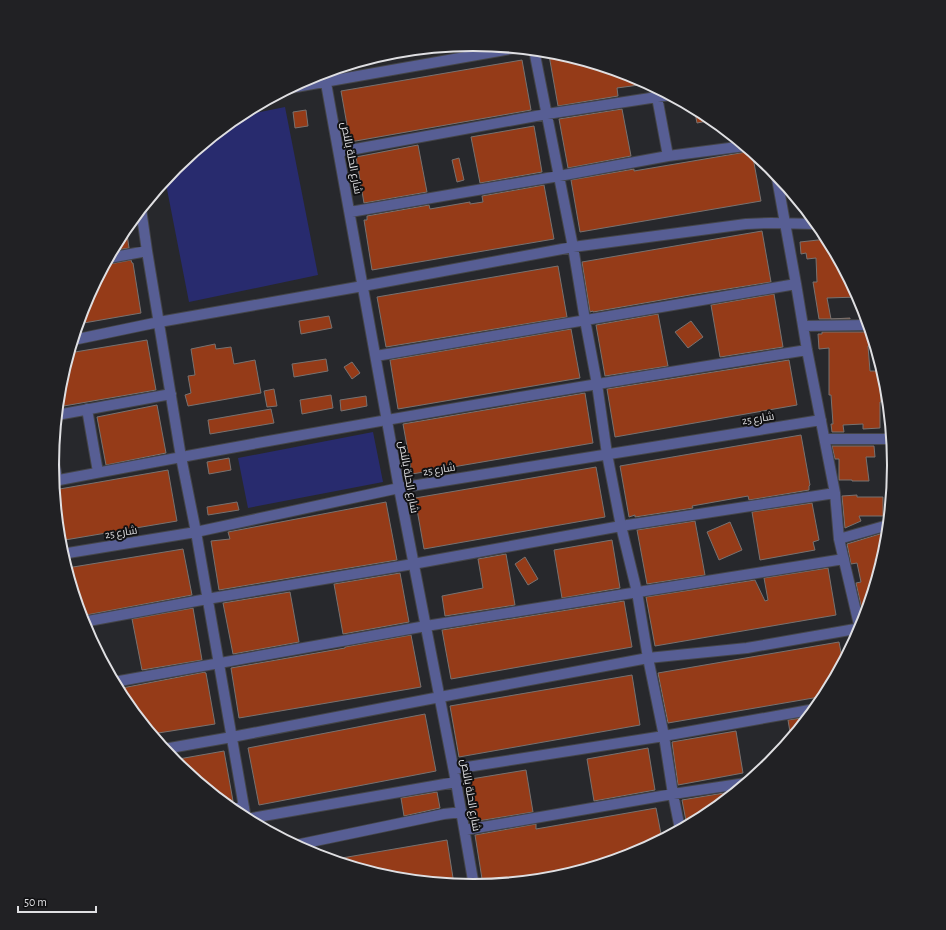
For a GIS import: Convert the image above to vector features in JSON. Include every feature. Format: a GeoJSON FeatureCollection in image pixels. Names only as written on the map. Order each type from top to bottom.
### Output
{"type":"FeatureCollection","features":[{"type":"Feature","properties":{"kind":"street"},"geometry":{"type":"LineString","coordinates":[[333,76],[492,52]]}},
{"type":"Feature","properties":{"kind":"street"},"geometry":{"type":"LineString","coordinates":[[535,56],[573,247],[597,384],[607,454],[621,526],[638,592],[648,658],[664,736],[679,824]]}},
{"type":"Feature","properties":{"kind":"street","name":"شارع الحلة بالنص"},"geometry":{"type":"LineString","coordinates":[[325,79],[413,564],[454,769],[473,879]]}},
{"type":"Feature","properties":{"kind":"street"},"geometry":{"type":"LineString","coordinates":[[339,152],[547,114],[661,96]]}},
{"type":"Feature","properties":{"kind":"street"},"geometry":{"type":"LineString","coordinates":[[657,97],[668,156]]}},
{"type":"Feature","properties":{"kind":"street"},"geometry":{"type":"LineString","coordinates":[[350,212],[668,156],[737,147]]}},
{"type":"Feature","properties":{"kind":"street"},"geometry":{"type":"LineString","coordinates":[[779,186],[807,350],[835,493],[839,539],[857,617]]}},
{"type":"Feature","properties":{"kind":"street"},"geometry":{"type":"LineString","coordinates":[[142,217],[181,457],[196,532],[244,810]]}},
{"type":"Feature","properties":{"kind":"street"},"geometry":{"type":"LineString","coordinates":[[79,339],[159,322],[573,247],[746,224],[809,224]]}},
{"type":"Feature","properties":{"kind":"street"},"geometry":{"type":"LineString","coordinates":[[115,257],[147,251]]}},
{"type":"Feature","properties":{"kind":"street"},"geometry":{"type":"LineString","coordinates":[[376,356],[796,284]]}},
{"type":"Feature","properties":{"kind":"street"},"geometry":{"type":"LineString","coordinates":[[803,326],[862,325]]}},
{"type":"Feature","properties":{"kind":"street"},"geometry":{"type":"LineString","coordinates":[[60,479],[597,384],[807,350]]}},
{"type":"Feature","properties":{"kind":"street"},"geometry":{"type":"LineString","coordinates":[[63,414],[171,394]]}},
{"type":"Feature","properties":{"kind":"street"},"geometry":{"type":"LineString","coordinates":[[87,410],[98,472]]}},
{"type":"Feature","properties":{"kind":"street","name":"شارع 25"},"geometry":{"type":"LineString","coordinates":[[69,553],[196,532],[399,488],[821,420]]}},
{"type":"Feature","properties":{"kind":"street"},"geometry":{"type":"LineString","coordinates":[[825,439],[886,436]]}},
{"type":"Feature","properties":{"kind":"street"},"geometry":{"type":"LineString","coordinates":[[90,621],[621,526],[835,493]]}},
{"type":"Feature","properties":{"kind":"street"},"geometry":{"type":"LineString","coordinates":[[839,539],[882,527]]}},
{"type":"Feature","properties":{"kind":"street"},"geometry":{"type":"LineString","coordinates":[[120,681],[426,626],[844,559]]}},
{"type":"Feature","properties":{"kind":"street"},"geometry":{"type":"LineString","coordinates":[[171,748],[648,658],[747,648],[852,629]]}},
{"type":"Feature","properties":{"kind":"street"},"geometry":{"type":"LineString","coordinates":[[454,769],[664,736],[806,711]]}},
{"type":"Feature","properties":{"kind":"street"},"geometry":{"type":"LineString","coordinates":[[256,817],[456,782]]}},
{"type":"Feature","properties":{"kind":"street"},"geometry":{"type":"LineString","coordinates":[[465,830],[735,785]]}},
{"type":"Feature","properties":{"kind":"street"},"geometry":{"type":"LineString","coordinates":[[306,843],[444,814],[462,812]]}},
{"type":"Feature","properties":{"kind":"shaded area"},"geometry":{"type":"Polygon","coordinates":[[[285,107],[318,275],[189,302],[167,187],[180,172],[200,154],[255,113],[285,107]]]}},
{"type":"Feature","properties":{"kind":"shaded area"},"geometry":{"type":"Polygon","coordinates":[[[373,432],[383,482],[248,508],[238,458],[373,432]]]}},
{"type":"Feature","properties":{"kind":"building"},"geometry":{"type":"Polygon","coordinates":[[[550,58],[580,65],[606,73],[636,85],[617,88],[618,96],[558,106],[550,58]]]}},
{"type":"Feature","properties":{"kind":"building"},"geometry":{"type":"Polygon","coordinates":[[[522,60],[531,110],[350,142],[341,91],[522,60]]]}},
{"type":"Feature","properties":{"kind":"building"},"geometry":{"type":"Polygon","coordinates":[[[622,109],[631,156],[568,168],[559,119],[622,109]]]}},
{"type":"Feature","properties":{"kind":"building"},"geometry":{"type":"Polygon","coordinates":[[[306,110],[308,126],[295,128],[293,112],[306,110]]]}},
{"type":"Feature","properties":{"kind":"building"},"geometry":{"type":"Polygon","coordinates":[[[696,116],[704,122],[697,123],[696,116]]]}},
{"type":"Feature","properties":{"kind":"building"},"geometry":{"type":"Polygon","coordinates":[[[534,126],[542,172],[480,183],[471,137],[534,126]]]}},
{"type":"Feature","properties":{"kind":"building"},"geometry":{"type":"Polygon","coordinates":[[[418,145],[427,192],[364,203],[356,157],[418,145]]]}},
{"type":"Feature","properties":{"kind":"building"},"geometry":{"type":"Polygon","coordinates":[[[744,152],[754,161],[761,201],[580,232],[571,180],[634,169],[634,171],[744,152]]]}},
{"type":"Feature","properties":{"kind":"building"},"geometry":{"type":"Polygon","coordinates":[[[459,158],[464,180],[457,182],[452,160],[459,158]]]}},
{"type":"Feature","properties":{"kind":"building"},"geometry":{"type":"Polygon","coordinates":[[[544,185],[554,239],[372,270],[364,220],[367,220],[367,216],[429,205],[430,209],[470,202],[470,204],[483,202],[482,196],[544,185]]]}},
{"type":"Feature","properties":{"kind":"building"},"geometry":{"type":"Polygon","coordinates":[[[762,231],[771,282],[590,312],[582,262],[762,231]]]}},
{"type":"Feature","properties":{"kind":"building"},"geometry":{"type":"Polygon","coordinates":[[[127,237],[129,248],[119,250],[127,237]]]}},
{"type":"Feature","properties":{"kind":"building"},"geometry":{"type":"Polygon","coordinates":[[[820,240],[832,258],[851,297],[827,298],[831,319],[819,319],[813,282],[817,282],[816,258],[807,259],[806,253],[801,254],[800,242],[820,240]]]}},
{"type":"Feature","properties":{"kind":"building"},"geometry":{"type":"Polygon","coordinates":[[[131,260],[133,263],[141,313],[85,323],[102,282],[111,264],[131,260]]]}},
{"type":"Feature","properties":{"kind":"building"},"geometry":{"type":"Polygon","coordinates":[[[558,266],[567,317],[386,347],[377,297],[558,266]]]}},
{"type":"Feature","properties":{"kind":"building"},"geometry":{"type":"Polygon","coordinates":[[[774,294],[783,347],[720,357],[711,305],[774,294]]]}},
{"type":"Feature","properties":{"kind":"building"},"geometry":{"type":"Polygon","coordinates":[[[658,314],[668,366],[605,376],[596,325],[658,314]]]}},
{"type":"Feature","properties":{"kind":"building"},"geometry":{"type":"Polygon","coordinates":[[[329,316],[332,328],[301,334],[299,321],[329,316]]]}},
{"type":"Feature","properties":{"kind":"building"},"geometry":{"type":"Polygon","coordinates":[[[691,321],[703,337],[688,348],[675,332],[691,321]]]}},
{"type":"Feature","properties":{"kind":"building"},"geometry":{"type":"Polygon","coordinates":[[[571,329],[580,378],[398,409],[390,360],[571,329]]]}},
{"type":"Feature","properties":{"kind":"building"},"geometry":{"type":"Polygon","coordinates":[[[822,332],[865,332],[869,346],[868,346],[870,371],[876,371],[879,384],[881,402],[880,428],[863,429],[863,424],[843,425],[844,432],[832,432],[831,424],[833,424],[831,395],[829,395],[829,348],[819,349],[818,334],[822,334],[822,332]]]}},
{"type":"Feature","properties":{"kind":"building"},"geometry":{"type":"Polygon","coordinates":[[[147,340],[156,390],[64,406],[67,384],[75,352],[147,340]]]}},
{"type":"Feature","properties":{"kind":"building"},"geometry":{"type":"Polygon","coordinates":[[[215,344],[216,349],[231,347],[234,364],[255,360],[261,393],[188,406],[185,395],[191,393],[188,376],[195,375],[191,349],[215,344]]]}},
{"type":"Feature","properties":{"kind":"building"},"geometry":{"type":"Polygon","coordinates":[[[326,359],[328,371],[294,377],[292,364],[326,359]]]}},
{"type":"Feature","properties":{"kind":"building"},"geometry":{"type":"Polygon","coordinates":[[[789,360],[797,405],[615,437],[607,389],[789,360]]]}},
{"type":"Feature","properties":{"kind":"building"},"geometry":{"type":"Polygon","coordinates":[[[352,362],[360,373],[352,379],[344,367],[352,362]]]}},
{"type":"Feature","properties":{"kind":"building"},"geometry":{"type":"Polygon","coordinates":[[[274,389],[277,406],[267,407],[264,391],[274,389]]]}},
{"type":"Feature","properties":{"kind":"building"},"geometry":{"type":"Polygon","coordinates":[[[585,393],[593,443],[412,474],[403,424],[585,393]]]}},
{"type":"Feature","properties":{"kind":"building"},"geometry":{"type":"Polygon","coordinates":[[[331,395],[333,408],[302,414],[300,400],[331,395]]]}},
{"type":"Feature","properties":{"kind":"building"},"geometry":{"type":"Polygon","coordinates":[[[366,396],[367,406],[341,411],[340,400],[366,396]]]}},
{"type":"Feature","properties":{"kind":"building"},"geometry":{"type":"Polygon","coordinates":[[[157,405],[166,453],[106,465],[97,417],[157,405]]]}},
{"type":"Feature","properties":{"kind":"building"},"geometry":{"type":"Polygon","coordinates":[[[271,409],[274,423],[210,434],[208,420],[271,409]]]}},
{"type":"Feature","properties":{"kind":"building"},"geometry":{"type":"Polygon","coordinates":[[[801,435],[810,485],[809,490],[749,500],[748,496],[692,506],[693,508],[629,517],[620,466],[801,435]]]}},
{"type":"Feature","properties":{"kind":"building"},"geometry":{"type":"Polygon","coordinates":[[[832,446],[874,446],[875,457],[866,457],[869,481],[839,480],[839,459],[835,459],[832,446]]]}},
{"type":"Feature","properties":{"kind":"building"},"geometry":{"type":"Polygon","coordinates":[[[229,458],[231,470],[209,474],[207,462],[229,458]]]}},
{"type":"Feature","properties":{"kind":"building"},"geometry":{"type":"Polygon","coordinates":[[[596,467],[605,517],[424,549],[415,498],[596,467]]]}},
{"type":"Feature","properties":{"kind":"building"},"geometry":{"type":"Polygon","coordinates":[[[168,470],[177,521],[66,540],[60,489],[168,470]]]}},
{"type":"Feature","properties":{"kind":"building"},"geometry":{"type":"Polygon","coordinates":[[[857,495],[857,497],[883,497],[883,516],[859,516],[861,521],[845,528],[842,496],[857,495]]]}},
{"type":"Feature","properties":{"kind":"building"},"geometry":{"type":"Polygon","coordinates":[[[237,502],[239,510],[208,515],[207,507],[237,502]]]}},
{"type":"Feature","properties":{"kind":"building"},"geometry":{"type":"Polygon","coordinates":[[[386,502],[397,560],[219,590],[211,541],[230,539],[228,532],[386,502]]]}},
{"type":"Feature","properties":{"kind":"building"},"geometry":{"type":"Polygon","coordinates":[[[812,503],[819,540],[813,542],[815,550],[760,560],[752,512],[812,503]]]}},
{"type":"Feature","properties":{"kind":"building"},"geometry":{"type":"Polygon","coordinates":[[[695,521],[705,575],[647,584],[637,530],[695,521]]]}},
{"type":"Feature","properties":{"kind":"building"},"geometry":{"type":"Polygon","coordinates":[[[730,522],[742,550],[719,560],[707,532],[730,522]]]}},
{"type":"Feature","properties":{"kind":"building"},"geometry":{"type":"Polygon","coordinates":[[[881,534],[873,572],[861,607],[856,583],[861,582],[857,563],[851,564],[847,544],[881,534]]]}},
{"type":"Feature","properties":{"kind":"building"},"geometry":{"type":"Polygon","coordinates":[[[612,540],[620,588],[562,598],[554,550],[612,540]]]}},
{"type":"Feature","properties":{"kind":"building"},"geometry":{"type":"Polygon","coordinates":[[[183,549],[192,595],[88,615],[72,567],[183,549]]]}},
{"type":"Feature","properties":{"kind":"building"},"geometry":{"type":"Polygon","coordinates":[[[506,554],[515,605],[445,616],[442,596],[483,588],[478,559],[506,554]]]}},
{"type":"Feature","properties":{"kind":"building"},"geometry":{"type":"Polygon","coordinates":[[[525,557],[538,579],[528,585],[515,564],[525,557]]]}},
{"type":"Feature","properties":{"kind":"building"},"geometry":{"type":"Polygon","coordinates":[[[828,568],[836,615],[655,646],[646,597],[755,580],[765,601],[768,600],[764,578],[828,568]]]}},
{"type":"Feature","properties":{"kind":"building"},"geometry":{"type":"Polygon","coordinates":[[[400,573],[409,622],[343,634],[334,584],[400,573]]]}},
{"type":"Feature","properties":{"kind":"building"},"geometry":{"type":"Polygon","coordinates":[[[290,592],[299,642],[233,654],[223,603],[290,592]]]}},
{"type":"Feature","properties":{"kind":"building"},"geometry":{"type":"Polygon","coordinates":[[[624,601],[632,647],[451,679],[442,630],[624,601]]]}},
{"type":"Feature","properties":{"kind":"building"},"geometry":{"type":"Polygon","coordinates":[[[193,608],[202,660],[142,670],[132,619],[193,608]]]}},
{"type":"Feature","properties":{"kind":"building"},"geometry":{"type":"Polygon","coordinates":[[[411,635],[421,687],[239,718],[231,668],[411,635]]]}},
{"type":"Feature","properties":{"kind":"building"},"geometry":{"type":"Polygon","coordinates":[[[839,642],[841,653],[832,672],[815,698],[668,723],[658,673],[839,642]]]}},
{"type":"Feature","properties":{"kind":"building"},"geometry":{"type":"Polygon","coordinates":[[[205,672],[215,724],[158,733],[124,688],[205,672]]]}},
{"type":"Feature","properties":{"kind":"building"},"geometry":{"type":"Polygon","coordinates":[[[632,675],[640,725],[459,757],[450,706],[632,675]]]}},
{"type":"Feature","properties":{"kind":"building"},"geometry":{"type":"Polygon","coordinates":[[[425,714],[436,771],[259,805],[248,748],[425,714]]]}},
{"type":"Feature","properties":{"kind":"building"},"geometry":{"type":"Polygon","coordinates":[[[800,718],[790,731],[788,720],[800,718]]]}},
{"type":"Feature","properties":{"kind":"building"},"geometry":{"type":"Polygon","coordinates":[[[736,731],[743,773],[678,785],[672,742],[736,731]]]}},
{"type":"Feature","properties":{"kind":"building"},"geometry":{"type":"Polygon","coordinates":[[[648,748],[655,790],[594,801],[587,759],[648,748]]]}},
{"type":"Feature","properties":{"kind":"building"},"geometry":{"type":"Polygon","coordinates":[[[224,751],[233,801],[200,776],[181,759],[224,751]]]}},
{"type":"Feature","properties":{"kind":"building"},"geometry":{"type":"Polygon","coordinates":[[[526,770],[533,812],[472,822],[465,780],[526,770]]]}},
{"type":"Feature","properties":{"kind":"building"},"geometry":{"type":"Polygon","coordinates":[[[437,792],[440,808],[404,816],[401,798],[437,792]]]}},
{"type":"Feature","properties":{"kind":"building"},"geometry":{"type":"Polygon","coordinates":[[[725,793],[686,820],[682,800],[725,793]]]}},
{"type":"Feature","properties":{"kind":"building"},"geometry":{"type":"Polygon","coordinates":[[[656,808],[661,834],[606,857],[580,865],[527,875],[482,879],[475,835],[536,824],[536,829],[656,808]]]}},
{"type":"Feature","properties":{"kind":"building"},"geometry":{"type":"Polygon","coordinates":[[[447,840],[453,878],[392,871],[343,858],[447,840]]]}}]}
